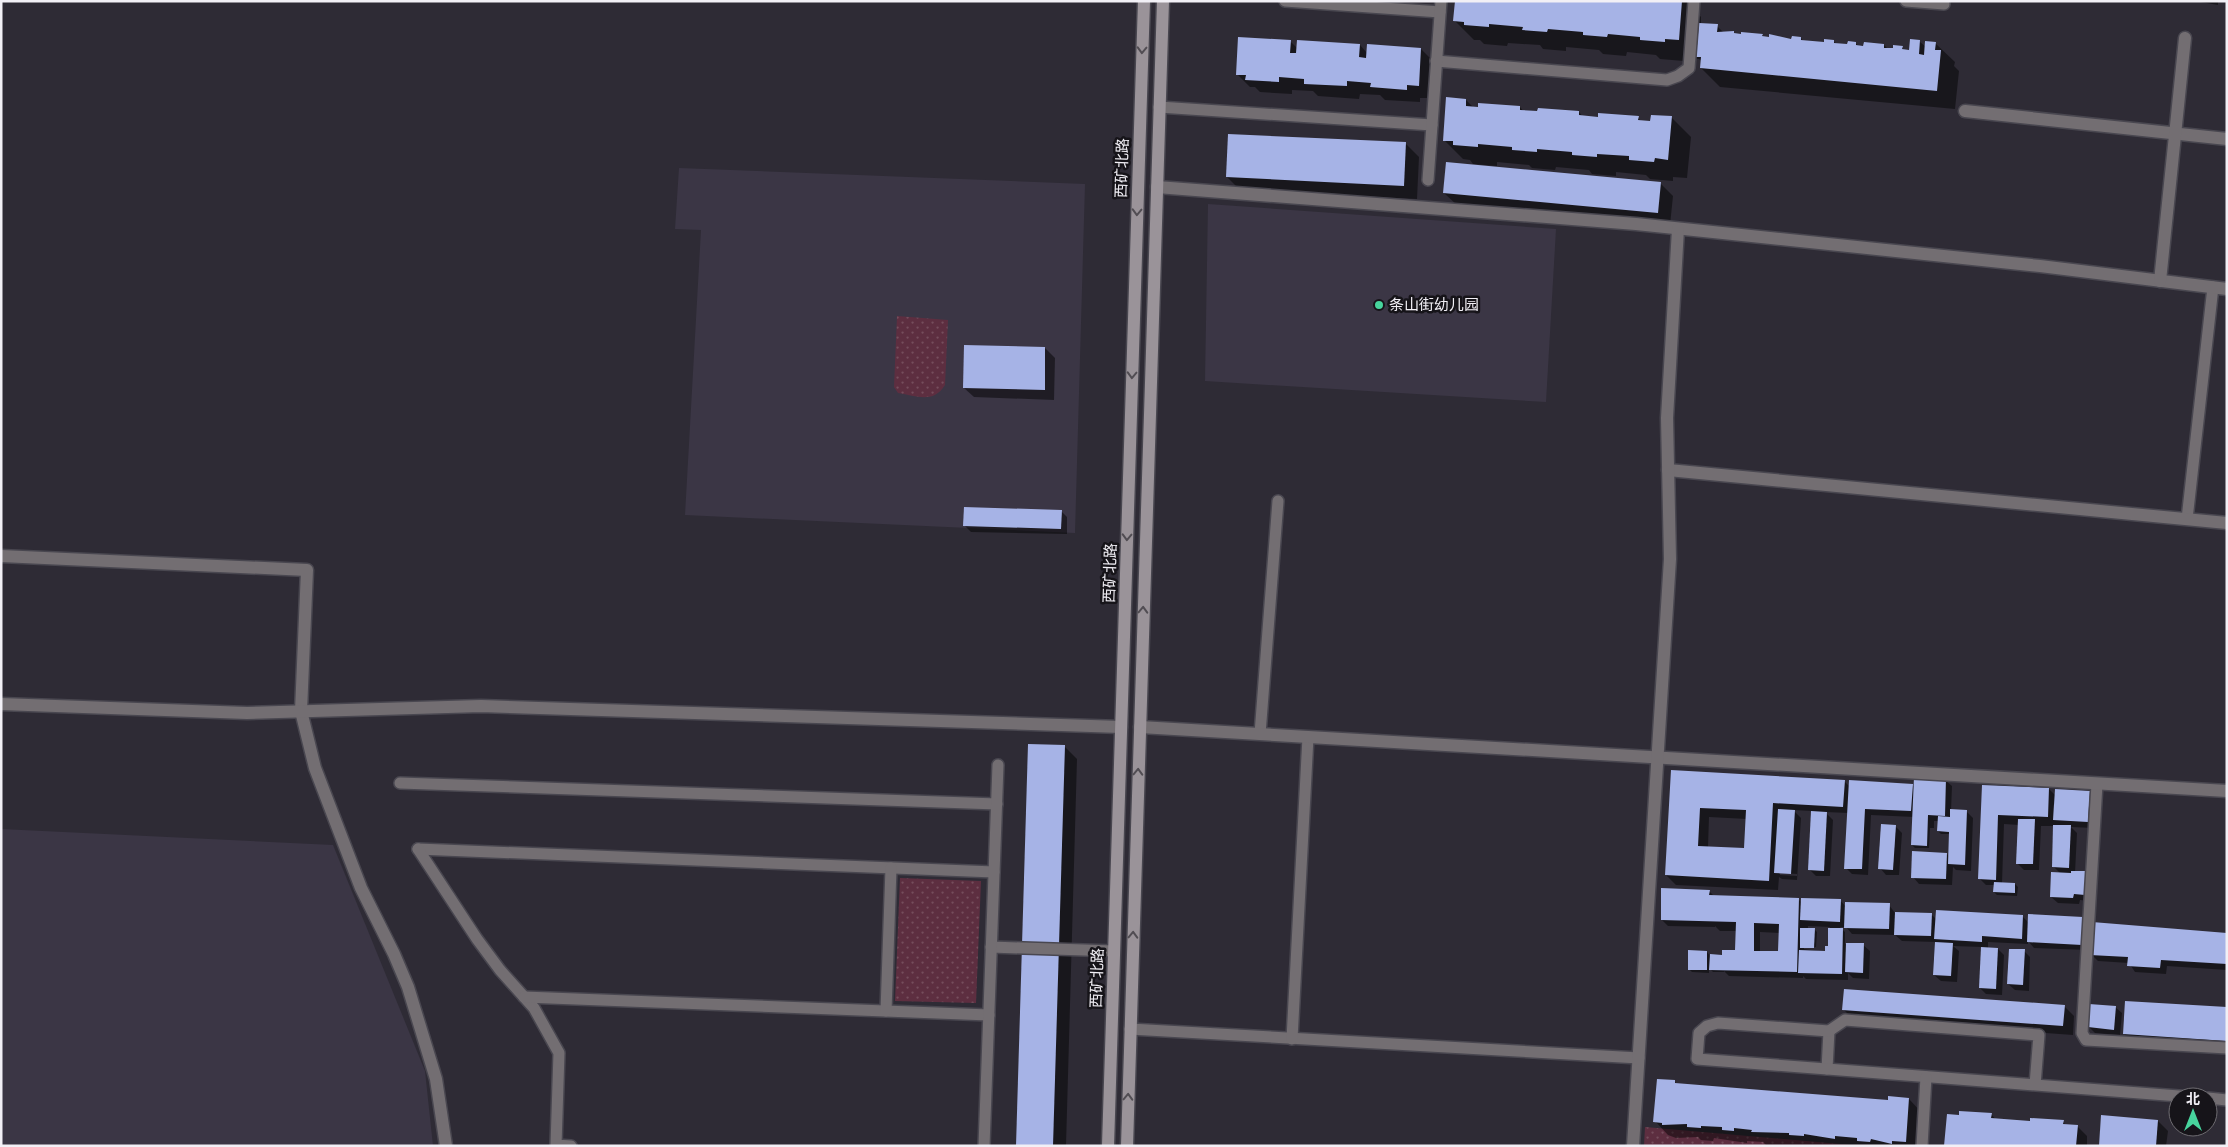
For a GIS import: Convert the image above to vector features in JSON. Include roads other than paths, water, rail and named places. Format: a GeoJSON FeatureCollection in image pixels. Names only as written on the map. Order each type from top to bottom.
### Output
{"type":"FeatureCollection","features":[{"type":"Feature","properties":{"kind":"main road","name":"西矿北路"},"geometry":{"type":"LineString","coordinates":[[1108,1146],[1144,1]]}},
{"type":"Feature","properties":{"kind":"main road"},"geometry":{"type":"LineString","coordinates":[[1127,1146],[1163,1]]}},
{"type":"Feature","properties":{"kind":"street"},"geometry":{"type":"LineString","coordinates":[[2160,281],[2185,38]]}},
{"type":"Feature","properties":{"kind":"street"},"geometry":{"type":"LineString","coordinates":[[1965,111],[2227,139]]}},
{"type":"Feature","properties":{"kind":"street"},"geometry":{"type":"LineString","coordinates":[[1157,187],[1678,228],[2040,266],[2227,289]]}},
{"type":"Feature","properties":{"kind":"street"},"geometry":{"type":"LineString","coordinates":[[1634,1146],[1670,559],[1667,418],[1678,228]]}},
{"type":"Feature","properties":{"kind":"street"},"geometry":{"type":"LineString","coordinates":[[1668,470],[2227,523]]}},
{"type":"Feature","properties":{"kind":"street"},"geometry":{"type":"LineString","coordinates":[[1,556],[307,570],[301,711],[315,768],[361,888],[404,979],[423,1033],[436,1079],[446,1146]]}},
{"type":"Feature","properties":{"kind":"street"},"geometry":{"type":"LineString","coordinates":[[1,704],[247,713],[481,706],[1121,727]]}},
{"type":"Feature","properties":{"kind":"street"},"geometry":{"type":"LineString","coordinates":[[1140,727],[2227,791]]}},
{"type":"Feature","properties":{"kind":"lane"},"geometry":{"type":"LineString","coordinates":[[1286,1],[1440,6],[1428,180]]}},
{"type":"Feature","properties":{"kind":"lane"},"geometry":{"type":"LineString","coordinates":[[1436,61],[1667,80],[1678,76],[1689,68],[1694,1]]}},
{"type":"Feature","properties":{"kind":"lane"},"geometry":{"type":"LineString","coordinates":[[1906,1],[1944,4]]}},
{"type":"Feature","properties":{"kind":"lane"},"geometry":{"type":"LineString","coordinates":[[1159,107],[1432,125]]}},
{"type":"Feature","properties":{"kind":"lane"},"geometry":{"type":"LineString","coordinates":[[2187,520],[2213,287]]}},
{"type":"Feature","properties":{"kind":"lane"},"geometry":{"type":"LineString","coordinates":[[1260,734],[1278,501]]}},
{"type":"Feature","properties":{"kind":"lane"},"geometry":{"type":"LineString","coordinates":[[1292,1039],[1308,737]]}},
{"type":"Feature","properties":{"kind":"lane"},"geometry":{"type":"LineString","coordinates":[[984,1146],[998,765]]}},
{"type":"Feature","properties":{"kind":"lane"},"geometry":{"type":"LineString","coordinates":[[400,782],[996,804]]}},
{"type":"Feature","properties":{"kind":"lane"},"geometry":{"type":"LineString","coordinates":[[2097,784],[2082,1033],[2086,1040],[2227,1048]]}},
{"type":"Feature","properties":{"kind":"lane"},"geometry":{"type":"LineString","coordinates":[[571,1146],[556,1145],[559,1053],[534,1008],[477,939],[418,849],[994,872]]}},
{"type":"Feature","properties":{"kind":"lane"},"geometry":{"type":"LineString","coordinates":[[886,1011],[891,868]]}},
{"type":"Feature","properties":{"kind":"lane"},"geometry":{"type":"LineString","coordinates":[[991,947],[1114,951]]}},
{"type":"Feature","properties":{"kind":"lane"},"geometry":{"type":"LineString","coordinates":[[524,997],[989,1015]]}},
{"type":"Feature","properties":{"kind":"lane"},"geometry":{"type":"LineString","coordinates":[[2035,1085],[2039,1035],[1845,1020],[1830,1031],[1712,1024],[1700,1033],[1697,1059],[1926,1076],[2035,1085],[2168,1095]]}},
{"type":"Feature","properties":{"kind":"lane"},"geometry":{"type":"LineString","coordinates":[[1130,1029],[1639,1058]]}},
{"type":"Feature","properties":{"kind":"lane"},"geometry":{"type":"LineString","coordinates":[[1827,1069],[1830,1031]]}},
{"type":"Feature","properties":{"kind":"lane"},"geometry":{"type":"LineString","coordinates":[[1922,1146],[1926,1076]]}},
{"type":"Feature","properties":{"kind":"place","name":"条山街幼儿园"},"geometry":{"type":"Point","coordinates":[1379,305]}}]}
